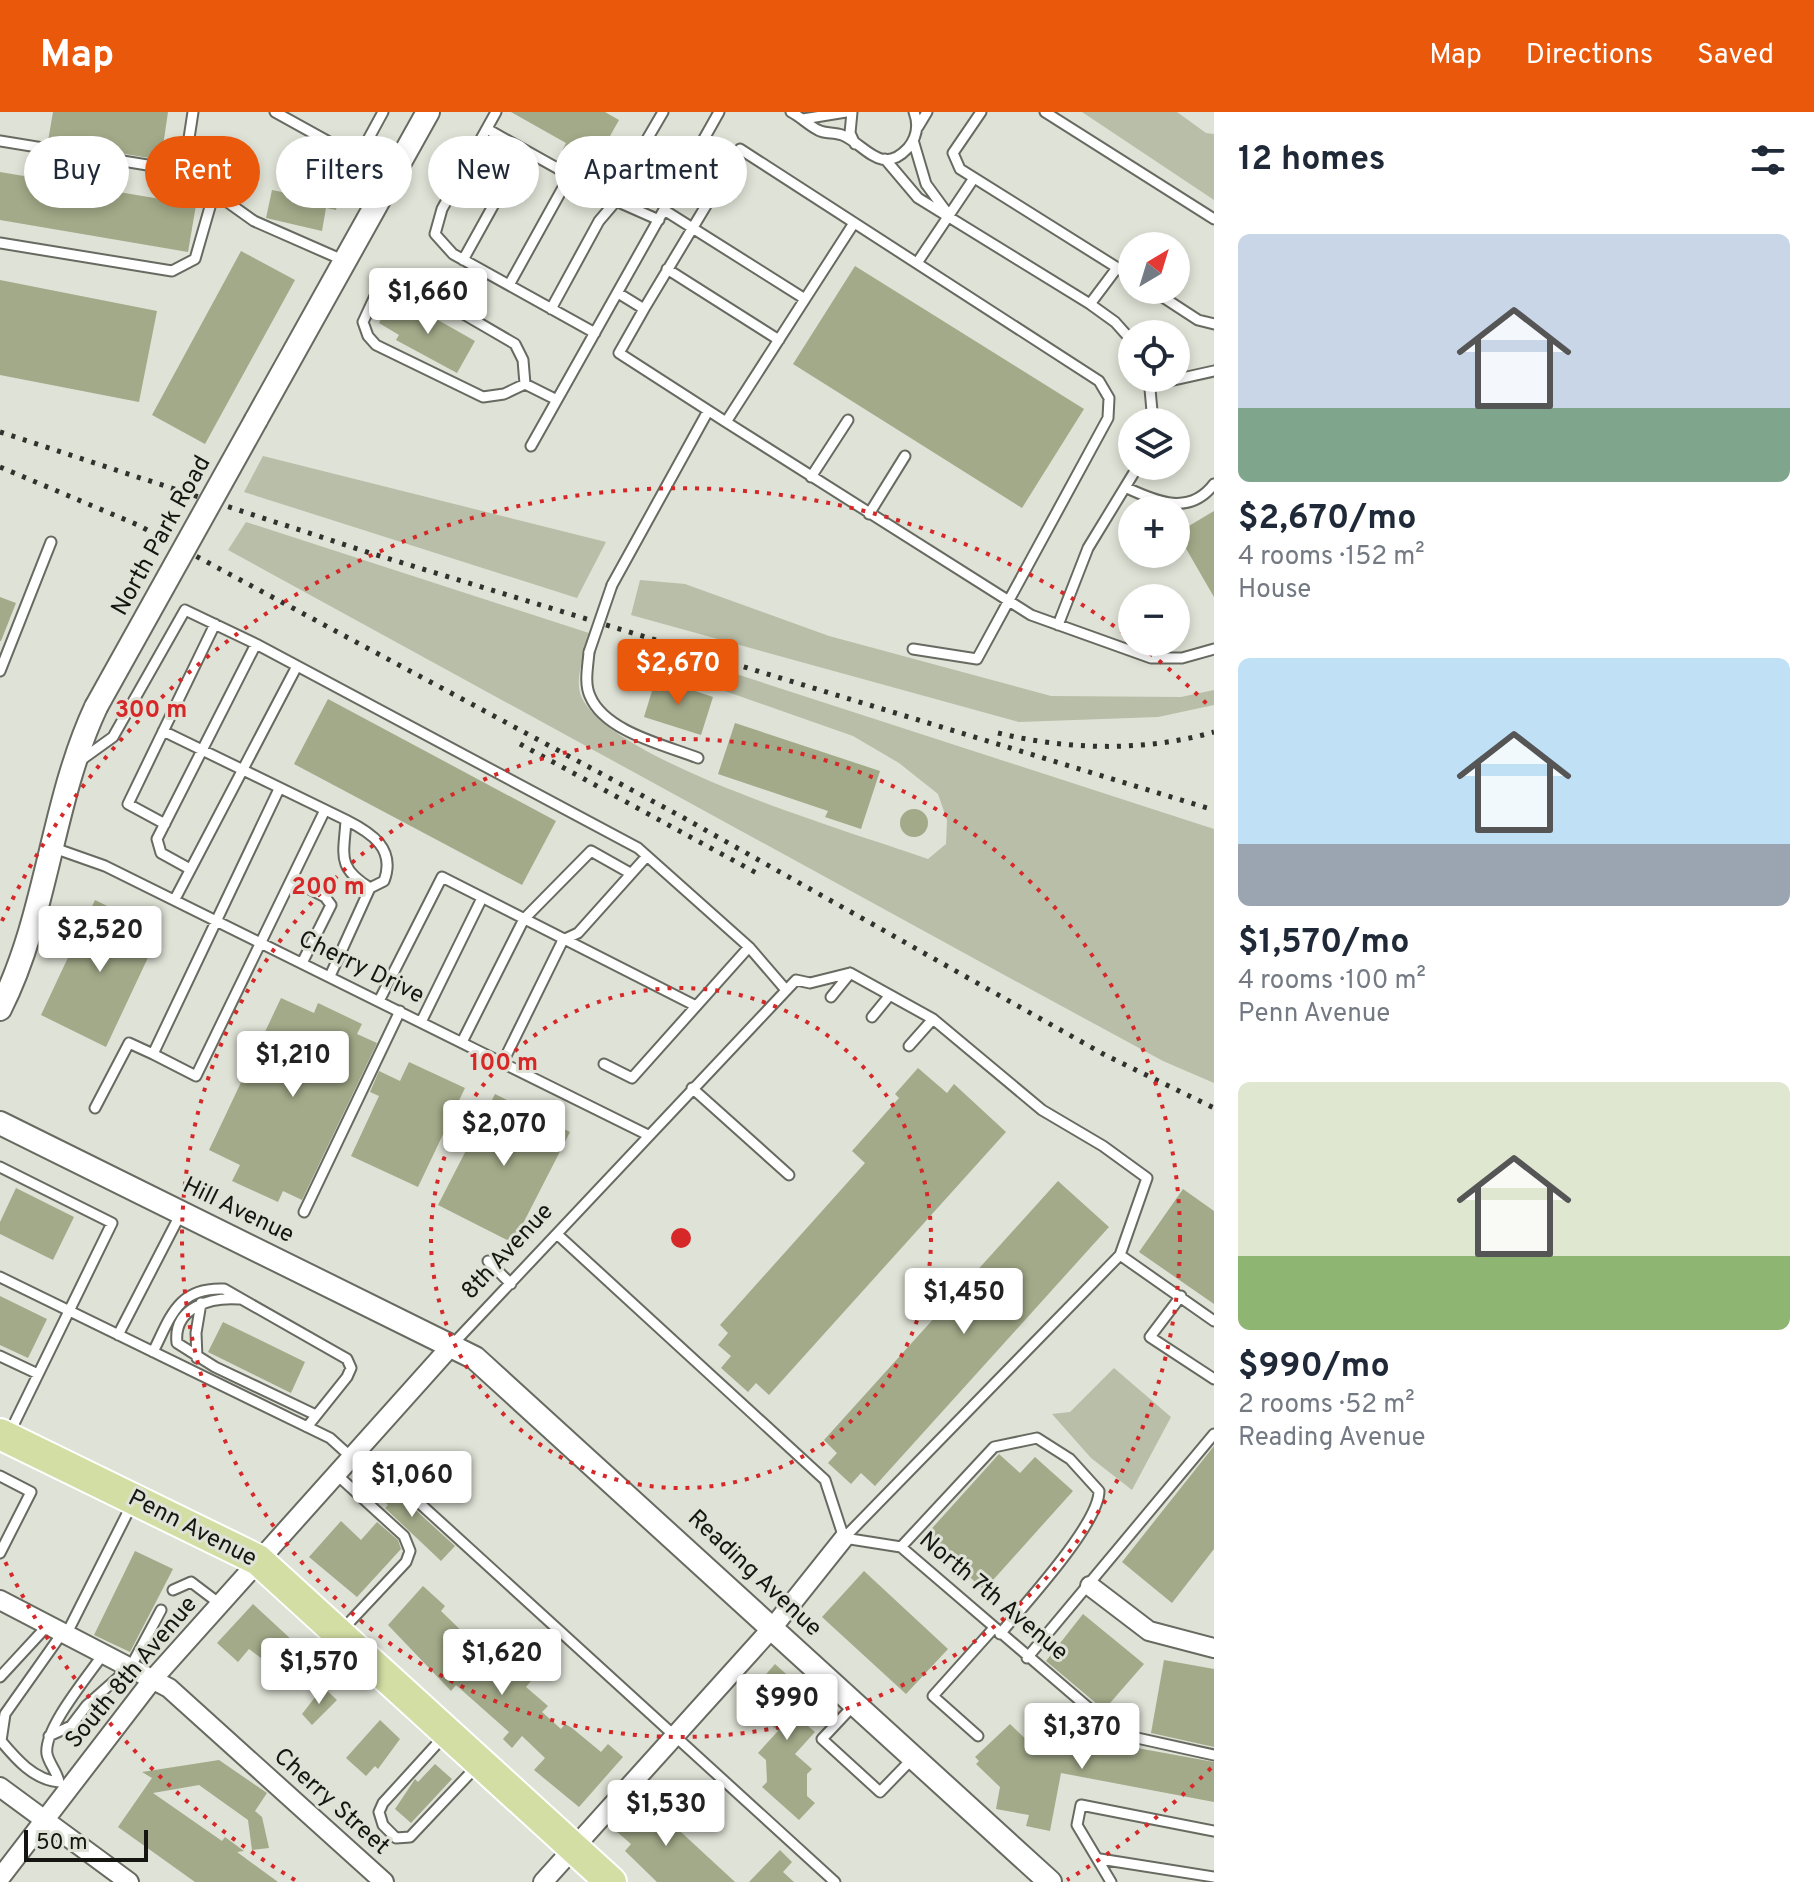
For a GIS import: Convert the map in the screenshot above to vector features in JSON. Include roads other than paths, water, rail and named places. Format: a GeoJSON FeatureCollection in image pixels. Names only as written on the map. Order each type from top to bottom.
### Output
{"type":"FeatureCollection","features":[{"type":"Feature","properties":{"kind":"main road","name":"Penn Avenue"},"geometry":{"type":"LineString","coordinates":[[4,1436],[258,1560],[611,1882]]}},
{"type":"Feature","properties":{"kind":"street","name":"North Park Road"},"geometry":{"type":"LineString","coordinates":[[0,1009],[18,971],[74,763],[96,707],[428,112]]}},
{"type":"Feature","properties":{"kind":"street","name":"Hill Avenue"},"geometry":{"type":"LineString","coordinates":[[0,1123],[452,1345]]}},
{"type":"Feature","properties":{"kind":"street","name":"8th Avenue"},"geometry":{"type":"LineString","coordinates":[[258,1560],[452,1345]]}},
{"type":"Feature","properties":{"kind":"street","name":"Reading Avenue"},"geometry":{"type":"LineString","coordinates":[[452,1345],[500,1377],[1050,1882]]}},
{"type":"Feature","properties":{"kind":"street"},"geometry":{"type":"LineString","coordinates":[[543,1882],[773,1627],[844,1538]]}},
{"type":"Feature","properties":{"kind":"street","name":"South 8th Avenue"},"geometry":{"type":"LineString","coordinates":[[0,1878],[45,1819],[63,1786],[258,1560]]}},
{"type":"Feature","properties":{"kind":"street"},"geometry":{"type":"LineString","coordinates":[[1090,1586],[1149,1631],[1214,1648]]}},
{"type":"Feature","properties":{"kind":"street","name":"Cherry Street"},"geometry":{"type":"LineString","coordinates":[[0,1600],[169,1688],[384,1882]]}},
{"type":"Feature","properties":{"kind":"street"},"geometry":{"type":"LineString","coordinates":[[0,1787],[129,1882]]}},
{"type":"Feature","properties":{"kind":"lane"},"geometry":{"type":"LineString","coordinates":[[189,136],[193,112]]}},
{"type":"Feature","properties":{"kind":"lane"},"geometry":{"type":"LineString","coordinates":[[275,112],[358,158],[383,112]]}},
{"type":"Feature","properties":{"kind":"lane"},"geometry":{"type":"LineString","coordinates":[[496,112],[436,223],[435,234],[440,243],[463,260],[595,333]]}},
{"type":"Feature","properties":{"kind":"lane"},"geometry":{"type":"LineString","coordinates":[[649,136],[663,112]]}},
{"type":"Feature","properties":{"kind":"lane"},"geometry":{"type":"LineString","coordinates":[[531,446],[719,112]]}},
{"type":"Feature","properties":{"kind":"lane"},"geometry":{"type":"LineString","coordinates":[[791,112],[820,132],[842,135],[874,157],[885,159],[897,156],[915,135],[927,112]]}},
{"type":"Feature","properties":{"kind":"lane"},"geometry":{"type":"LineString","coordinates":[[803,119],[849,112],[850,133],[855,144]]}},
{"type":"Feature","properties":{"kind":"lane"},"geometry":{"type":"LineString","coordinates":[[914,112],[915,135],[926,184],[950,217]]}},
{"type":"Feature","properties":{"kind":"lane"},"geometry":{"type":"LineString","coordinates":[[981,112],[953,153],[960,169],[1117,268],[1090,304]]}},
{"type":"Feature","properties":{"kind":"lane"},"geometry":{"type":"LineString","coordinates":[[1045,112],[1214,219]]}},
{"type":"Feature","properties":{"kind":"lane"},"geometry":{"type":"LineString","coordinates":[[487,129],[499,136]]}},
{"type":"Feature","properties":{"kind":"lane"},"geometry":{"type":"LineString","coordinates":[[0,141],[145,165]]}},
{"type":"Feature","properties":{"kind":"lane"},"geometry":{"type":"LineString","coordinates":[[913,649],[977,659],[1010,604],[1108,418],[1109,398],[1099,381],[740,149],[619,353],[1010,604],[1058,625],[1151,658],[1182,658],[1214,649]]}},
{"type":"Feature","properties":{"kind":"lane"},"geometry":{"type":"LineString","coordinates":[[885,159],[918,198],[1090,304],[1118,325]]}},
{"type":"Feature","properties":{"kind":"lane"},"geometry":{"type":"LineString","coordinates":[[917,263],[974,178]]}},
{"type":"Feature","properties":{"kind":"lane"},"geometry":{"type":"LineString","coordinates":[[509,285],[555,202]]}},
{"type":"Feature","properties":{"kind":"lane"},"geometry":{"type":"LineString","coordinates":[[0,243],[172,271],[195,259],[210,208]]}},
{"type":"Feature","properties":{"kind":"lane"},"geometry":{"type":"LineString","coordinates":[[238,208],[268,227],[345,261]]}},
{"type":"Feature","properties":{"kind":"lane"},"geometry":{"type":"LineString","coordinates":[[463,260],[492,208]]}},
{"type":"Feature","properties":{"kind":"lane"},"geometry":{"type":"LineString","coordinates":[[551,309],[599,221],[610,208]]}},
{"type":"Feature","properties":{"kind":"lane"},"geometry":{"type":"LineString","coordinates":[[638,208],[691,227],[805,299]]}},
{"type":"Feature","properties":{"kind":"lane"},"geometry":{"type":"LineString","coordinates":[[726,422],[854,223]]}},
{"type":"Feature","properties":{"kind":"lane"},"geometry":{"type":"LineString","coordinates":[[667,269],[779,340]]}},
{"type":"Feature","properties":{"kind":"lane"},"geometry":{"type":"LineString","coordinates":[[396,280],[412,284],[507,336],[520,349],[525,384],[504,394],[483,397],[376,345],[363,322],[376,294],[396,280]]}},
{"type":"Feature","properties":{"kind":"lane"},"geometry":{"type":"LineString","coordinates":[[618,293],[644,309]]}},
{"type":"Feature","properties":{"kind":"lane"},"geometry":{"type":"LineString","coordinates":[[1173,304],[1198,320],[1214,324]]}},
{"type":"Feature","properties":{"kind":"lane"},"geometry":{"type":"LineString","coordinates":[[1190,375],[1214,371]]}},
{"type":"Feature","properties":{"kind":"lane"},"geometry":{"type":"LineString","coordinates":[[525,384],[557,400]]}},
{"type":"Feature","properties":{"kind":"lane"},"geometry":{"type":"LineString","coordinates":[[698,758],[634,732],[596,706],[589,693],[589,652],[612,585],[708,411]]}},
{"type":"Feature","properties":{"kind":"lane"},"geometry":{"type":"LineString","coordinates":[[811,477],[848,420]]}},
{"type":"Feature","properties":{"kind":"lane"},"geometry":{"type":"LineString","coordinates":[[869,514],[905,456]]}},
{"type":"Feature","properties":{"kind":"lane"},"geometry":{"type":"LineString","coordinates":[[1058,625],[1088,548],[1131,480]]}},
{"type":"Feature","properties":{"kind":"lane"},"geometry":{"type":"LineString","coordinates":[[1127,488],[1171,506],[1202,497],[1214,484]]}},
{"type":"Feature","properties":{"kind":"lane"},"geometry":{"type":"LineString","coordinates":[[0,671],[51,542]]}},
{"type":"Feature","properties":{"kind":"lane"},"geometry":{"type":"LineString","coordinates":[[74,763],[113,737],[185,610],[256,644],[638,848],[749,947],[786,990]]}},
{"type":"Feature","properties":{"kind":"lane"},"geometry":{"type":"LineString","coordinates":[[165,824],[128,804],[215,624]]}},
{"type":"Feature","properties":{"kind":"lane"},"geometry":{"type":"LineString","coordinates":[[190,869],[161,853],[157,839],[256,644]]}},
{"type":"Feature","properties":{"kind":"lane"},"geometry":{"type":"LineString","coordinates":[[175,899],[297,666]]}},
{"type":"Feature","properties":{"kind":"lane"},"geometry":{"type":"LineString","coordinates":[[163,731],[240,771],[370,831],[384,849],[390,866],[384,881],[370,888],[330,976]]}},
{"type":"Feature","properties":{"kind":"lane"},"geometry":{"type":"LineString","coordinates":[[153,1054],[219,921],[279,789]]}},
{"type":"Feature","properties":{"kind":"lane"},"geometry":{"type":"LineString","coordinates":[[95,1108],[129,1043],[196,1076],[325,810]]}},
{"type":"Feature","properties":{"kind":"lane"},"geometry":{"type":"LineString","coordinates":[[346,820],[343,858],[347,871],[370,888]]}},
{"type":"Feature","properties":{"kind":"lane","name":"Cherry Drive"},"geometry":{"type":"LineString","coordinates":[[51,847],[105,866],[175,899],[463,1040],[648,1135]]}},
{"type":"Feature","properties":{"kind":"lane"},"geometry":{"type":"LineString","coordinates":[[463,1040],[524,919],[591,851],[630,873]]}},
{"type":"Feature","properties":{"kind":"lane"},"geometry":{"type":"LineString","coordinates":[[503,1062],[563,940],[578,933],[647,856]]}},
{"type":"Feature","properties":{"kind":"lane"},"geometry":{"type":"LineString","coordinates":[[379,1001],[442,877],[696,1006]]}},
{"type":"Feature","properties":{"kind":"lane"},"geometry":{"type":"LineString","coordinates":[[292,880],[325,897],[331,905],[303,961]]}},
{"type":"Feature","properties":{"kind":"lane"},"geometry":{"type":"LineString","coordinates":[[422,1020],[482,898]]}},
{"type":"Feature","properties":{"kind":"lane"},"geometry":{"type":"LineString","coordinates":[[604,1064],[632,1078],[749,947]]}},
{"type":"Feature","properties":{"kind":"lane"},"geometry":{"type":"LineString","coordinates":[[558,1235],[825,1480],[844,1538],[1120,1255],[1147,1178],[1103,1146],[1042,1110],[933,1019],[850,973],[831,997]]}},
{"type":"Feature","properties":{"kind":"lane","name":"8th Avenue"},"geometry":{"type":"LineString","coordinates":[[452,1345],[796,980],[810,983],[850,973]]}},
{"type":"Feature","properties":{"kind":"lane"},"geometry":{"type":"LineString","coordinates":[[872,1017],[890,995]]}},
{"type":"Feature","properties":{"kind":"lane"},"geometry":{"type":"LineString","coordinates":[[304,1212],[400,1011]]}},
{"type":"Feature","properties":{"kind":"lane"},"geometry":{"type":"LineString","coordinates":[[909,1046],[933,1019]]}},
{"type":"Feature","properties":{"kind":"lane"},"geometry":{"type":"LineString","coordinates":[[692,1088],[789,1175]]}},
{"type":"Feature","properties":{"kind":"lane"},"geometry":{"type":"LineString","coordinates":[[0,1167],[112,1223],[4,1436]]}},
{"type":"Feature","properties":{"kind":"lane"},"geometry":{"type":"LineString","coordinates":[[118,1335],[181,1212]]}},
{"type":"Feature","properties":{"kind":"lane"},"geometry":{"type":"LineString","coordinates":[[1120,1255],[1214,1321]]}},
{"type":"Feature","properties":{"kind":"lane"},"geometry":{"type":"LineString","coordinates":[[488,1261],[511,1284]]}},
{"type":"Feature","properties":{"kind":"lane"},"geometry":{"type":"LineString","coordinates":[[0,1277],[355,1453],[675,1735],[835,1882]]}},
{"type":"Feature","properties":{"kind":"lane"},"geometry":{"type":"LineString","coordinates":[[153,1352],[174,1310],[193,1293],[206,1288],[224,1289],[347,1359],[351,1368],[347,1377],[307,1427]]}},
{"type":"Feature","properties":{"kind":"lane"},"geometry":{"type":"LineString","coordinates":[[1181,1296],[1150,1337],[1214,1379]]}},
{"type":"Feature","properties":{"kind":"lane"},"geometry":{"type":"LineString","coordinates":[[242,1299],[223,1298],[201,1303],[184,1316],[176,1337],[182,1348],[316,1415]]}},
{"type":"Feature","properties":{"kind":"lane"},"geometry":{"type":"LineString","coordinates":[[197,1358],[196,1333],[201,1303]]}},
{"type":"Feature","properties":{"kind":"lane"},"geometry":{"type":"LineString","coordinates":[[0,1356],[38,1374]]}},
{"type":"Feature","properties":{"kind":"lane"},"geometry":{"type":"LineString","coordinates":[[1027,1658],[1214,1434]]}},
{"type":"Feature","properties":{"kind":"lane"},"geometry":{"type":"LineString","coordinates":[[901,1547],[994,1447],[1037,1438],[1070,1459],[1099,1491],[1099,1503],[1074,1543],[997,1631],[933,1696],[978,1736]]}},
{"type":"Feature","properties":{"kind":"lane"},"geometry":{"type":"LineString","coordinates":[[336,1474],[404,1536],[410,1551],[406,1562],[339,1633]]}},
{"type":"Feature","properties":{"kind":"lane"},"geometry":{"type":"LineString","coordinates":[[0,1476],[31,1492],[0,1553]]}},
{"type":"Feature","properties":{"kind":"lane"},"geometry":{"type":"LineString","coordinates":[[63,1786],[19,1763],[1,1741],[5,1714],[59,1630],[134,1499]]}},
{"type":"Feature","properties":{"kind":"lane","name":"North 7th Avenue"},"geometry":{"type":"LineString","coordinates":[[844,1538],[901,1547],[1119,1734],[1214,1755]]}},
{"type":"Feature","properties":{"kind":"lane"},"geometry":{"type":"LineString","coordinates":[[173,1590],[191,1582],[220,1604]]}},
{"type":"Feature","properties":{"kind":"lane"},"geometry":{"type":"LineString","coordinates":[[47,1737],[71,1726],[87,1705],[131,1666],[161,1610]]}},
{"type":"Feature","properties":{"kind":"lane"},"geometry":{"type":"LineString","coordinates":[[0,1677],[59,1630]]}},
{"type":"Feature","properties":{"kind":"lane"},"geometry":{"type":"LineString","coordinates":[[63,1786],[57,1770],[47,1757],[47,1737],[104,1653]]}},
{"type":"Feature","properties":{"kind":"lane"},"geometry":{"type":"LineString","coordinates":[[855,1703],[822,1739],[880,1792],[914,1757]]}},
{"type":"Feature","properties":{"kind":"lane"},"geometry":{"type":"LineString","coordinates":[[447,1732],[383,1803],[379,1817],[386,1829],[396,1838],[410,1837],[480,1762]]}},
{"type":"Feature","properties":{"kind":"lane"},"geometry":{"type":"LineString","coordinates":[[1111,1882],[1100,1859],[1083,1841],[1077,1825],[1081,1805],[1214,1831]]}},
{"type":"Feature","properties":{"kind":"lane"},"geometry":{"type":"LineString","coordinates":[[1100,1859],[1214,1877]]}},
{"type":"Feature","properties":{"kind":"railway"},"geometry":{"type":"LineString","coordinates":[[0,432],[370,553],[1214,810]]}},
{"type":"Feature","properties":{"kind":"railway"},"geometry":{"type":"LineString","coordinates":[[0,467],[138,525],[684,818],[1105,1055],[1214,1108]]}},
{"type":"Feature","properties":{"kind":"railway"},"geometry":{"type":"LineString","coordinates":[[998,733],[1051,743],[1133,746],[1214,732]]}},
{"type":"Feature","properties":{"kind":"railway"},"geometry":{"type":"LineString","coordinates":[[520,744],[762,876]]}}]}
